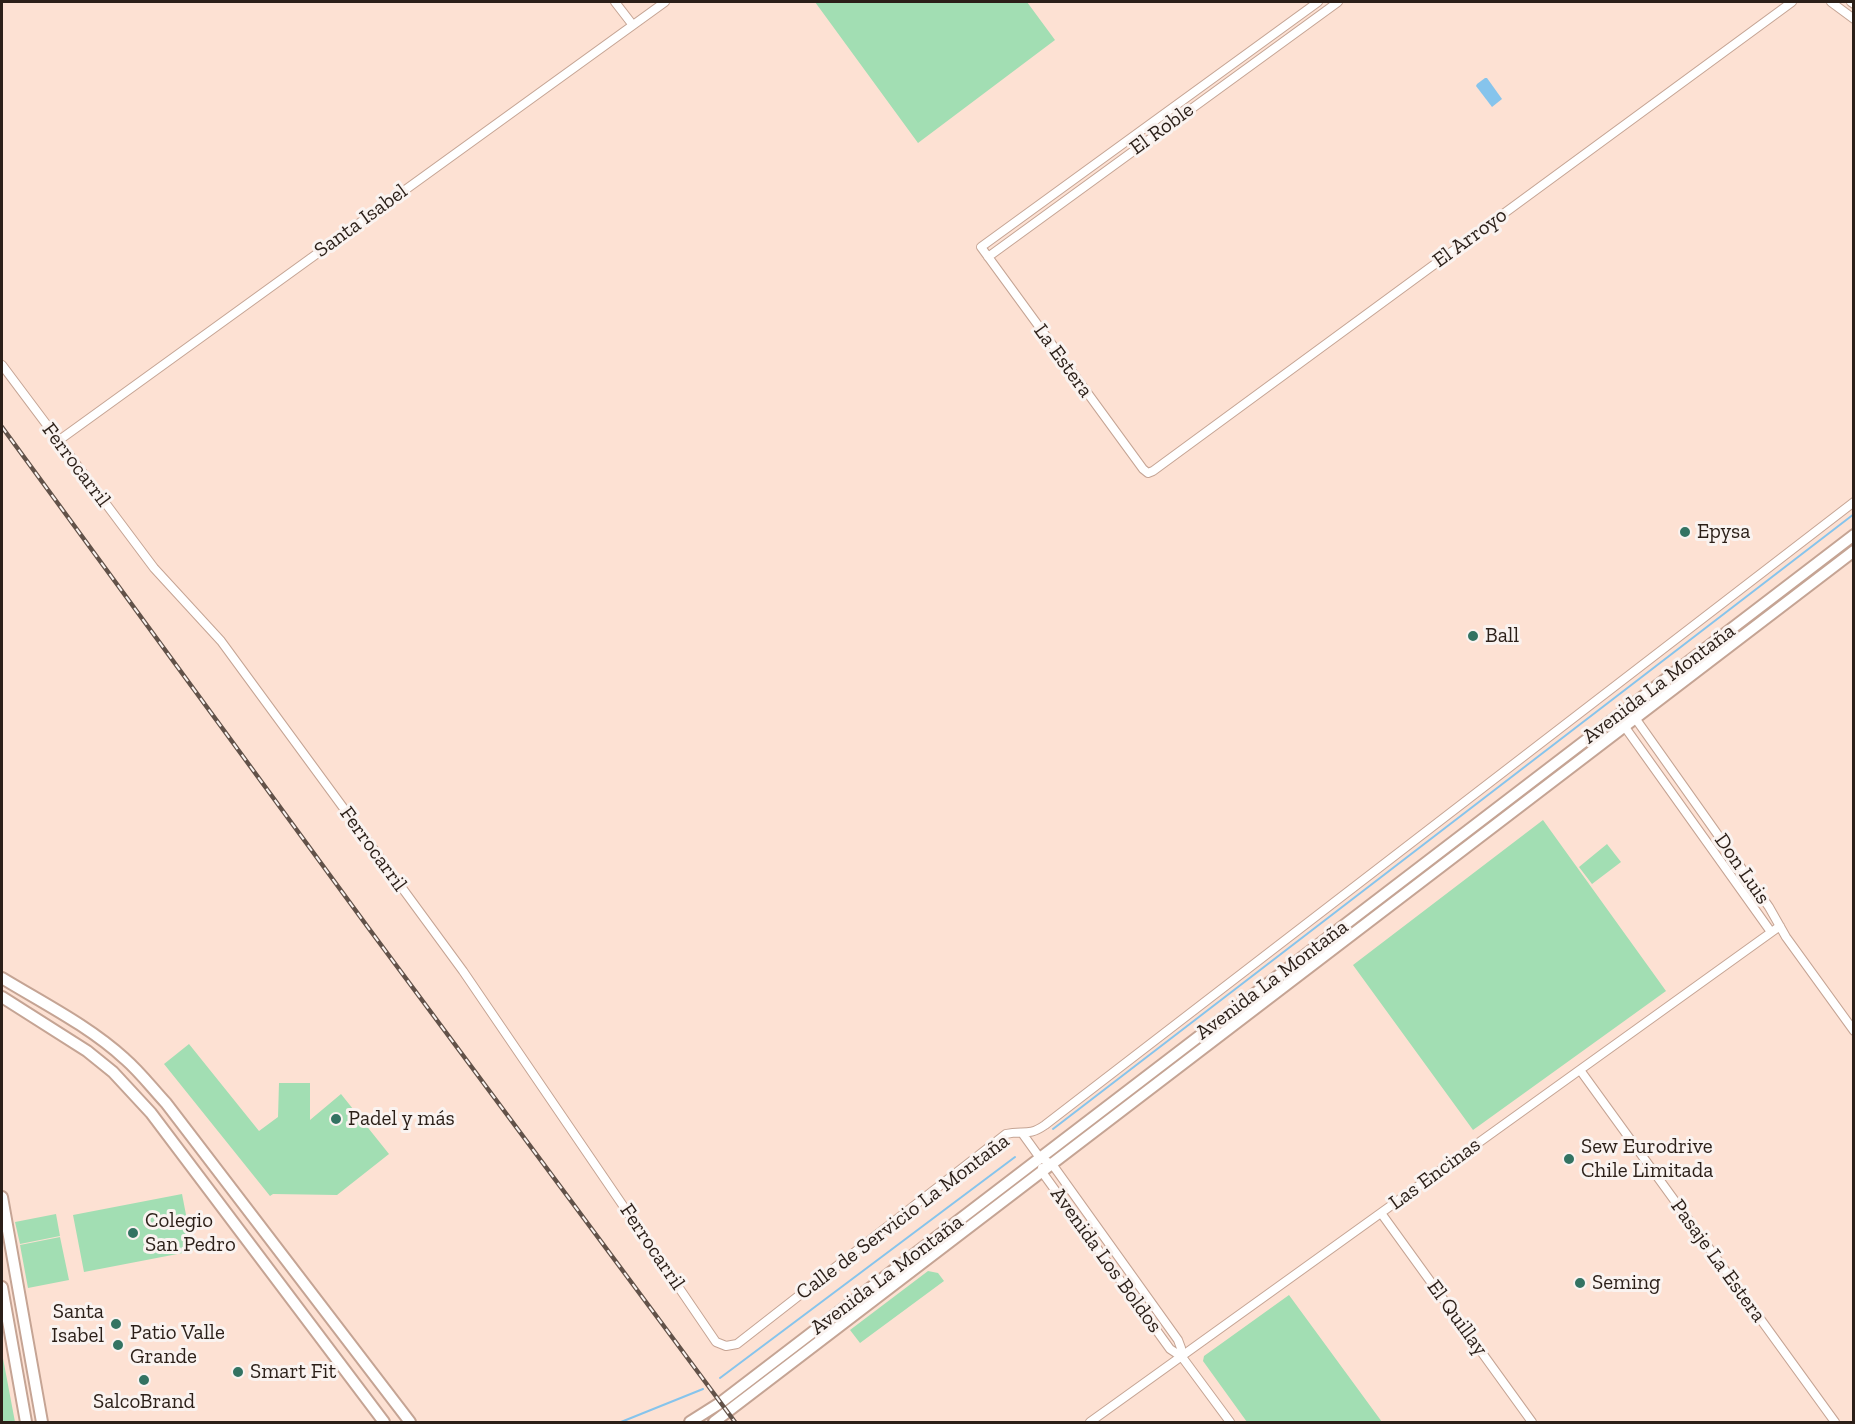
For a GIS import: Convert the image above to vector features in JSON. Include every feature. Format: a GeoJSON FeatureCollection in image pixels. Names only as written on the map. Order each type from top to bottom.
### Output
{"type":"FeatureCollection","features":[{"type":"Feature","properties":{"kind":"main road","name":"Avenida La Montaña"},"geometry":{"type":"LineString","coordinates":[[690,1422],[720,1403],[1854,535]]}},
{"type":"Feature","properties":{"kind":"main road","name":"Avenida La Montaña"},"geometry":{"type":"LineString","coordinates":[[714,1422],[1854,551]]}},
{"type":"Feature","properties":{"kind":"main road"},"geometry":{"type":"LineString","coordinates":[[1682,666],[1690,676]]}},
{"type":"Feature","properties":{"kind":"main road"},"geometry":{"type":"LineString","coordinates":[[2,979],[98,1037],[126,1059],[166,1103],[410,1422]]}},
{"type":"Feature","properties":{"kind":"main road"},"geometry":{"type":"LineString","coordinates":[[2,997],[87,1051],[113,1072],[128,1088],[158,1123],[384,1422]]}},
{"type":"Feature","properties":{"kind":"main road"},"geometry":{"type":"LineString","coordinates":[[2,1197],[42,1422]]}},
{"type":"Feature","properties":{"kind":"main road"},"geometry":{"type":"LineString","coordinates":[[2,1287],[26,1422]]}},
{"type":"Feature","properties":{"kind":"street"},"geometry":{"type":"LineString","coordinates":[[615,2],[632,24]]}},
{"type":"Feature","properties":{"kind":"street","name":"Santa Isabel"},"geometry":{"type":"LineString","coordinates":[[58,441],[665,2]]}},
{"type":"Feature","properties":{"kind":"street","name":"El Roble"},"geometry":{"type":"LineString","coordinates":[[981,247],[1318,2]]}},
{"type":"Feature","properties":{"kind":"street","name":"El Roble"},"geometry":{"type":"LineString","coordinates":[[988,257],[1338,2]]}},
{"type":"Feature","properties":{"kind":"street","name":"El Arroyo"},"geometry":{"type":"LineString","coordinates":[[1148,473],[1792,2]]}},
{"type":"Feature","properties":{"kind":"street"},"geometry":{"type":"LineString","coordinates":[[1831,2],[1854,19]]}},
{"type":"Feature","properties":{"kind":"street","name":"La Estera"},"geometry":{"type":"LineString","coordinates":[[981,247],[1109,424],[1148,473]]}},
{"type":"Feature","properties":{"kind":"street","name":"Ferrocarril"},"geometry":{"type":"LineString","coordinates":[[2,365],[154,568],[220,640],[463,971],[716,1342],[726,1346]]}},
{"type":"Feature","properties":{"kind":"street","name":"Calle de Servicio La Montaña"},"geometry":{"type":"LineString","coordinates":[[726,1346],[737,1344],[1006,1134],[1036,1131],[1045,1125],[1854,502]]}},
{"type":"Feature","properties":{"kind":"street","name":"Don Luis"},"geometry":{"type":"LineString","coordinates":[[1628,708],[1854,1031]]}},
{"type":"Feature","properties":{"kind":"street"},"geometry":{"type":"LineString","coordinates":[[1617,716],[1771,932]]}},
{"type":"Feature","properties":{"kind":"street","name":"Las Encinas"},"geometry":{"type":"LineString","coordinates":[[1090,1422],[1780,926]]}},
{"type":"Feature","properties":{"kind":"street","name":"Pasaje La Estera"},"geometry":{"type":"LineString","coordinates":[[1580,1070],[1835,1422]]}},
{"type":"Feature","properties":{"kind":"street","name":"Avenida Los Boldos"},"geometry":{"type":"LineString","coordinates":[[1022,1133],[1040,1158],[1042,1172],[1170,1349],[1182,1356],[1230,1422]]}},
{"type":"Feature","properties":{"kind":"street","name":"Avenida Los Boldos"},"geometry":{"type":"LineString","coordinates":[[1040,1158],[1052,1164],[1178,1340],[1182,1356]]}},
{"type":"Feature","properties":{"kind":"street","name":"El Quillay"},"geometry":{"type":"LineString","coordinates":[[1382,1213],[1532,1422]]}},
{"type":"Feature","properties":{"kind":"green space"},"geometry":{"type":"Polygon","coordinates":[[[815,2],[1027,2],[1055,40],[918,143],[815,2]]]}},
{"type":"Feature","properties":{"kind":"green space"},"geometry":{"type":"Polygon","coordinates":[[[1543,820],[1666,991],[1473,1130],[1353,965],[1543,820]]]}},
{"type":"Feature","properties":{"kind":"green space"},"geometry":{"type":"Polygon","coordinates":[[[1607,844],[1621,862],[1592,884],[1579,867],[1607,844]]]}},
{"type":"Feature","properties":{"kind":"green space","name":"Padel y más"},"geometry":{"type":"Polygon","coordinates":[[[189,1044],[259,1131],[278,1117],[279,1083],[310,1083],[310,1120],[341,1094],[389,1154],[337,1195],[273,1194],[270,1196],[164,1064],[189,1044]]]}},
{"type":"Feature","properties":{"kind":"green space","name":"Colegio San Pedro"},"geometry":{"type":"Polygon","coordinates":[[[182,1194],[193,1251],[84,1272],[73,1215],[182,1194]]]}},
{"type":"Feature","properties":{"kind":"green space"},"geometry":{"type":"Polygon","coordinates":[[[56,1214],[60,1236],[20,1244],[15,1222],[56,1214]]]}},
{"type":"Feature","properties":{"kind":"green space"},"geometry":{"type":"Polygon","coordinates":[[[60,1237],[69,1280],[28,1288],[20,1245],[60,1237]]]}},
{"type":"Feature","properties":{"kind":"green space"},"geometry":{"type":"Polygon","coordinates":[[[928,1271],[938,1273],[944,1281],[860,1343],[850,1330],[928,1271]]]}},
{"type":"Feature","properties":{"kind":"green space"},"geometry":{"type":"Polygon","coordinates":[[[1289,1295],[1382,1422],[1247,1422],[1203,1361],[1204,1356],[1289,1295]]]}},
{"type":"Feature","properties":{"kind":"green space"},"geometry":{"type":"Polygon","coordinates":[[[2,1353],[15,1422],[2,1422],[2,1353]]]}},
{"type":"Feature","properties":{"kind":"water"},"geometry":{"type":"Polygon","coordinates":[[[1485,78],[1502,99],[1492,107],[1476,86],[1485,78]]]}},
{"type":"Feature","properties":{"kind":"waterway"},"geometry":{"type":"LineString","coordinates":[[1053,1129],[1854,514]]}},
{"type":"Feature","properties":{"kind":"waterway"},"geometry":{"type":"LineString","coordinates":[[720,1378],[1015,1157]]}},
{"type":"Feature","properties":{"kind":"waterway"},"geometry":{"type":"LineString","coordinates":[[621,1422],[703,1389]]}},
{"type":"Feature","properties":{"kind":"railway"},"geometry":{"type":"LineString","coordinates":[[2,427],[367,926],[735,1422]]}},
{"type":"Feature","properties":{"kind":"place","name":"Epysa"},"geometry":{"type":"Point","coordinates":[1685,532]}},
{"type":"Feature","properties":{"kind":"place","name":"Ball"},"geometry":{"type":"Point","coordinates":[1473,636]}},
{"type":"Feature","properties":{"kind":"place","name":"Padel y más"},"geometry":{"type":"Point","coordinates":[336,1119]}},
{"type":"Feature","properties":{"kind":"place","name":"Sew Eurodrive Chile Limitada"},"geometry":{"type":"Point","coordinates":[1569,1159]}},
{"type":"Feature","properties":{"kind":"place","name":"Colegio San Pedro"},"geometry":{"type":"Point","coordinates":[133,1233]}},
{"type":"Feature","properties":{"kind":"place","name":"Seming"},"geometry":{"type":"Point","coordinates":[1580,1283]}},
{"type":"Feature","properties":{"kind":"place","name":"Santa Isabel"},"geometry":{"type":"Point","coordinates":[116,1324]}},
{"type":"Feature","properties":{"kind":"place","name":"Patio Valle Grande"},"geometry":{"type":"Point","coordinates":[118,1345]}},
{"type":"Feature","properties":{"kind":"place","name":"Smart Fit"},"geometry":{"type":"Point","coordinates":[238,1372]}},
{"type":"Feature","properties":{"kind":"place","name":"SalcoBrand"},"geometry":{"type":"Point","coordinates":[144,1380]}}]}
